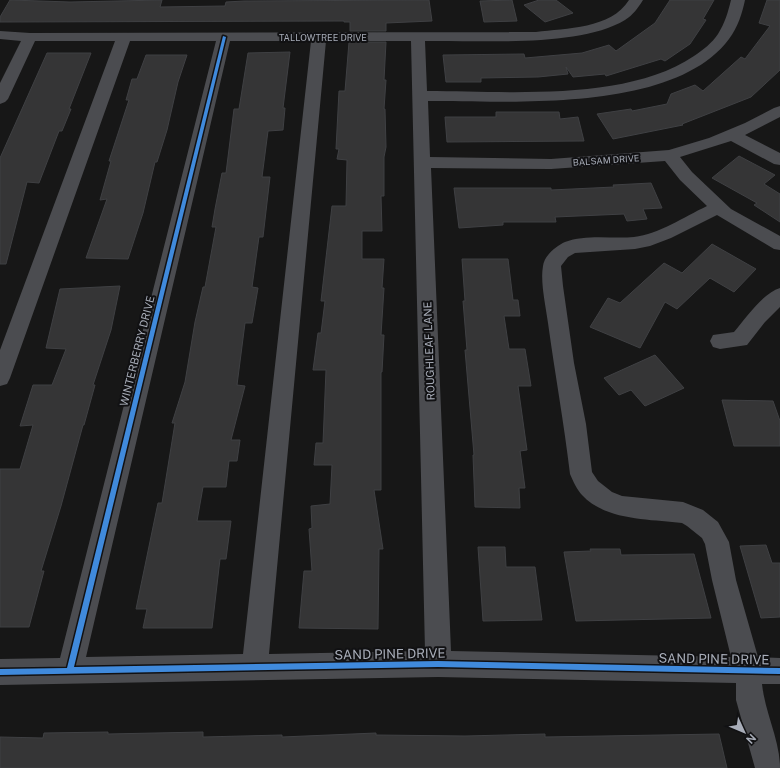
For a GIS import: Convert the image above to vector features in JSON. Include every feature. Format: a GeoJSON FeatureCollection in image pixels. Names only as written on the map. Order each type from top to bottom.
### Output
{"type":"FeatureCollection","features":[{"type":"Feature","properties":{"kind":"street","name":"TALLOWTREE DRIVE"},"geometry":{"type":"LineString","coordinates":[[0,35],[30,37],[418,37],[560,34],[584,30],[613,20],[628,11],[636,0]]}},
{"type":"Feature","properties":{"kind":"street"},"geometry":{"type":"LineString","coordinates":[[420,96],[563,96],[614,90],[644,83],[673,73],[699,60],[710,51],[720,41],[733,22],[738,0]]}},
{"type":"Feature","properties":{"kind":"street"},"geometry":{"type":"LineString","coordinates":[[0,99],[5,79],[30,37]]}},
{"type":"Feature","properties":{"kind":"street"},"geometry":{"type":"LineString","coordinates":[[0,378],[124,37]]}},
{"type":"Feature","properties":{"kind":"street","name":"WINTERBERRY DRIVE"},"geometry":{"type":"LineString","coordinates":[[70,670],[224,37]]}},
{"type":"Feature","properties":{"kind":"street"},"geometry":{"type":"LineString","coordinates":[[255,667],[319,37]]}},
{"type":"Feature","properties":{"kind":"street","name":"ROUGHLEAF LANE"},"geometry":{"type":"LineString","coordinates":[[418,37],[438,664]]}},
{"type":"Feature","properties":{"kind":"street","name":"BALSAM DRIVE"},"geometry":{"type":"LineString","coordinates":[[423,162],[551,164],[669,155],[715,142],[751,127],[780,111]]}},
{"type":"Feature","properties":{"kind":"street"},"geometry":{"type":"LineString","coordinates":[[732,135],[780,160]]}},
{"type":"Feature","properties":{"kind":"street"},"geometry":{"type":"LineString","coordinates":[[669,155],[686,176],[719,207],[744,225],[780,244]]}},
{"type":"Feature","properties":{"kind":"street"},"geometry":{"type":"LineString","coordinates":[[719,207],[650,240],[571,247],[561,252],[552,265],[553,286],[564,363],[575,424],[581,474],[590,488],[604,499],[621,506],[683,513],[695,518],[710,530],[717,542],[724,580],[748,670],[750,700],[768,768]]}},
{"type":"Feature","properties":{"kind":"street"},"geometry":{"type":"LineString","coordinates":[[720,341],[740,339],[758,317],[780,295]]}},
{"type":"Feature","properties":{"kind":"street","name":"SAND PINE DRIVE"},"geometry":{"type":"LineString","coordinates":[[0,672],[438,664],[780,671]]}},
{"type":"Feature","properties":{"kind":"building"},"geometry":{"type":"Polygon","coordinates":[[[10,0],[70,2],[162,0],[160,7],[225,6],[226,2],[244,1],[429,0],[432,21],[386,23],[386,31],[350,31],[350,22],[344,21],[0,22],[0,17],[10,0]]]}},
{"type":"Feature","properties":{"kind":"building"},"geometry":{"type":"Polygon","coordinates":[[[512,0],[517,21],[484,22],[480,1],[512,0]]]}},
{"type":"Feature","properties":{"kind":"building"},"geometry":{"type":"Polygon","coordinates":[[[539,0],[556,0],[573,13],[545,22],[524,5],[539,0]]]}},
{"type":"Feature","properties":{"kind":"building"},"geometry":{"type":"Polygon","coordinates":[[[670,0],[714,0],[703,19],[706,20],[690,44],[665,61],[661,59],[606,76],[605,74],[573,77],[566,67],[568,74],[538,77],[481,78],[481,82],[446,82],[443,55],[524,54],[525,58],[582,53],[609,45],[616,51],[655,23],[670,0]]]}},
{"type":"Feature","properties":{"kind":"building"},"geometry":{"type":"Polygon","coordinates":[[[767,0],[780,0],[780,70],[751,97],[682,124],[683,125],[613,139],[597,114],[631,109],[632,111],[667,104],[671,94],[695,85],[703,91],[741,57],[745,59],[770,26],[759,23],[767,0]]]}},
{"type":"Feature","properties":{"kind":"building"},"geometry":{"type":"Polygon","coordinates":[[[349,42],[386,42],[384,109],[386,147],[384,157],[384,196],[381,196],[382,231],[362,231],[362,259],[384,259],[381,335],[384,335],[381,372],[381,490],[374,490],[383,549],[379,549],[378,629],[299,628],[304,571],[312,571],[309,529],[312,528],[311,506],[330,504],[332,465],[314,465],[316,443],[323,443],[326,370],[313,370],[318,333],[321,333],[325,301],[321,301],[332,206],[346,206],[347,160],[337,159],[339,149],[336,149],[339,91],[345,91],[349,42]]]}},
{"type":"Feature","properties":{"kind":"building"},"geometry":{"type":"Polygon","coordinates":[[[290,52],[283,108],[285,108],[283,130],[268,131],[262,177],[270,177],[263,237],[259,237],[252,287],[258,288],[252,323],[245,323],[237,385],[245,386],[231,440],[240,440],[237,461],[229,461],[226,487],[203,487],[197,521],[231,521],[226,559],[220,559],[212,628],[143,628],[147,609],[136,609],[158,503],[162,503],[175,423],[172,423],[185,382],[195,322],[203,287],[205,287],[216,227],[212,227],[215,209],[222,173],[226,173],[234,109],[239,109],[248,53],[290,52]]]}},
{"type":"Feature","properties":{"kind":"building"},"geometry":{"type":"Polygon","coordinates":[[[47,53],[91,53],[69,109],[71,109],[62,131],[59,131],[39,183],[27,182],[6,264],[0,264],[0,158],[47,53]]]}},
{"type":"Feature","properties":{"kind":"building"},"geometry":{"type":"Polygon","coordinates":[[[146,55],[187,55],[178,82],[167,130],[157,162],[155,162],[143,213],[128,259],[86,258],[107,199],[100,200],[111,161],[109,161],[129,100],[126,100],[132,79],[137,79],[146,55]]]}},
{"type":"Feature","properties":{"kind":"building"},"geometry":{"type":"Polygon","coordinates":[[[496,112],[559,112],[560,119],[578,117],[584,141],[447,142],[445,117],[496,117],[496,112]]]}},
{"type":"Feature","properties":{"kind":"building"},"geometry":{"type":"Polygon","coordinates":[[[739,156],[775,175],[764,184],[780,194],[780,222],[754,205],[757,203],[712,178],[739,156]]]}},
{"type":"Feature","properties":{"kind":"building"},"geometry":{"type":"Polygon","coordinates":[[[651,183],[662,208],[643,209],[647,219],[627,221],[624,214],[555,217],[556,222],[503,222],[503,225],[459,228],[454,188],[551,188],[551,190],[614,187],[613,185],[651,183]]]}},
{"type":"Feature","properties":{"kind":"building"},"geometry":{"type":"Polygon","coordinates":[[[712,244],[756,269],[734,292],[710,278],[677,309],[665,302],[640,348],[590,327],[608,298],[620,303],[664,263],[682,273],[712,244]]]}},
{"type":"Feature","properties":{"kind":"building"},"geometry":{"type":"Polygon","coordinates":[[[462,259],[508,259],[513,300],[518,300],[520,316],[504,316],[509,349],[525,349],[531,386],[518,386],[527,450],[520,451],[525,488],[519,488],[520,508],[475,507],[474,455],[465,350],[467,350],[463,301],[465,301],[462,259]]]}},
{"type":"Feature","properties":{"kind":"building"},"geometry":{"type":"Polygon","coordinates":[[[120,286],[111,330],[93,385],[95,385],[84,425],[41,571],[44,571],[29,627],[0,627],[0,469],[20,469],[33,425],[20,426],[33,385],[52,385],[66,349],[46,348],[60,289],[120,286]]]}},
{"type":"Feature","properties":{"kind":"building"},"geometry":{"type":"Polygon","coordinates":[[[655,355],[684,388],[645,406],[631,390],[619,395],[604,378],[655,355]]]}},
{"type":"Feature","properties":{"kind":"building"},"geometry":{"type":"Polygon","coordinates":[[[722,400],[773,401],[780,421],[780,446],[734,446],[722,400]]]}},
{"type":"Feature","properties":{"kind":"building"},"geometry":{"type":"Polygon","coordinates":[[[766,545],[772,563],[780,563],[780,617],[761,618],[740,546],[766,545]]]}},
{"type":"Feature","properties":{"kind":"building"},"geometry":{"type":"Polygon","coordinates":[[[478,547],[505,547],[506,567],[535,567],[542,620],[483,621],[478,547]]]}},
{"type":"Feature","properties":{"kind":"building"},"geometry":{"type":"Polygon","coordinates":[[[590,549],[620,549],[621,555],[694,554],[711,618],[576,621],[564,552],[591,551],[590,549]]]}},
{"type":"Feature","properties":{"kind":"building"},"geometry":{"type":"Polygon","coordinates":[[[108,732],[108,734],[203,732],[203,737],[282,735],[282,737],[376,733],[376,735],[465,736],[545,734],[545,737],[719,734],[727,768],[0,768],[0,737],[43,738],[44,733],[108,732]]]}},
{"type":"Feature","properties":{"kind":"cycle path"},"geometry":{"type":"LineString","coordinates":[[70,670],[224,37]]}},
{"type":"Feature","properties":{"kind":"cycle path"},"geometry":{"type":"LineString","coordinates":[[0,672],[438,664],[780,671]]}}]}
